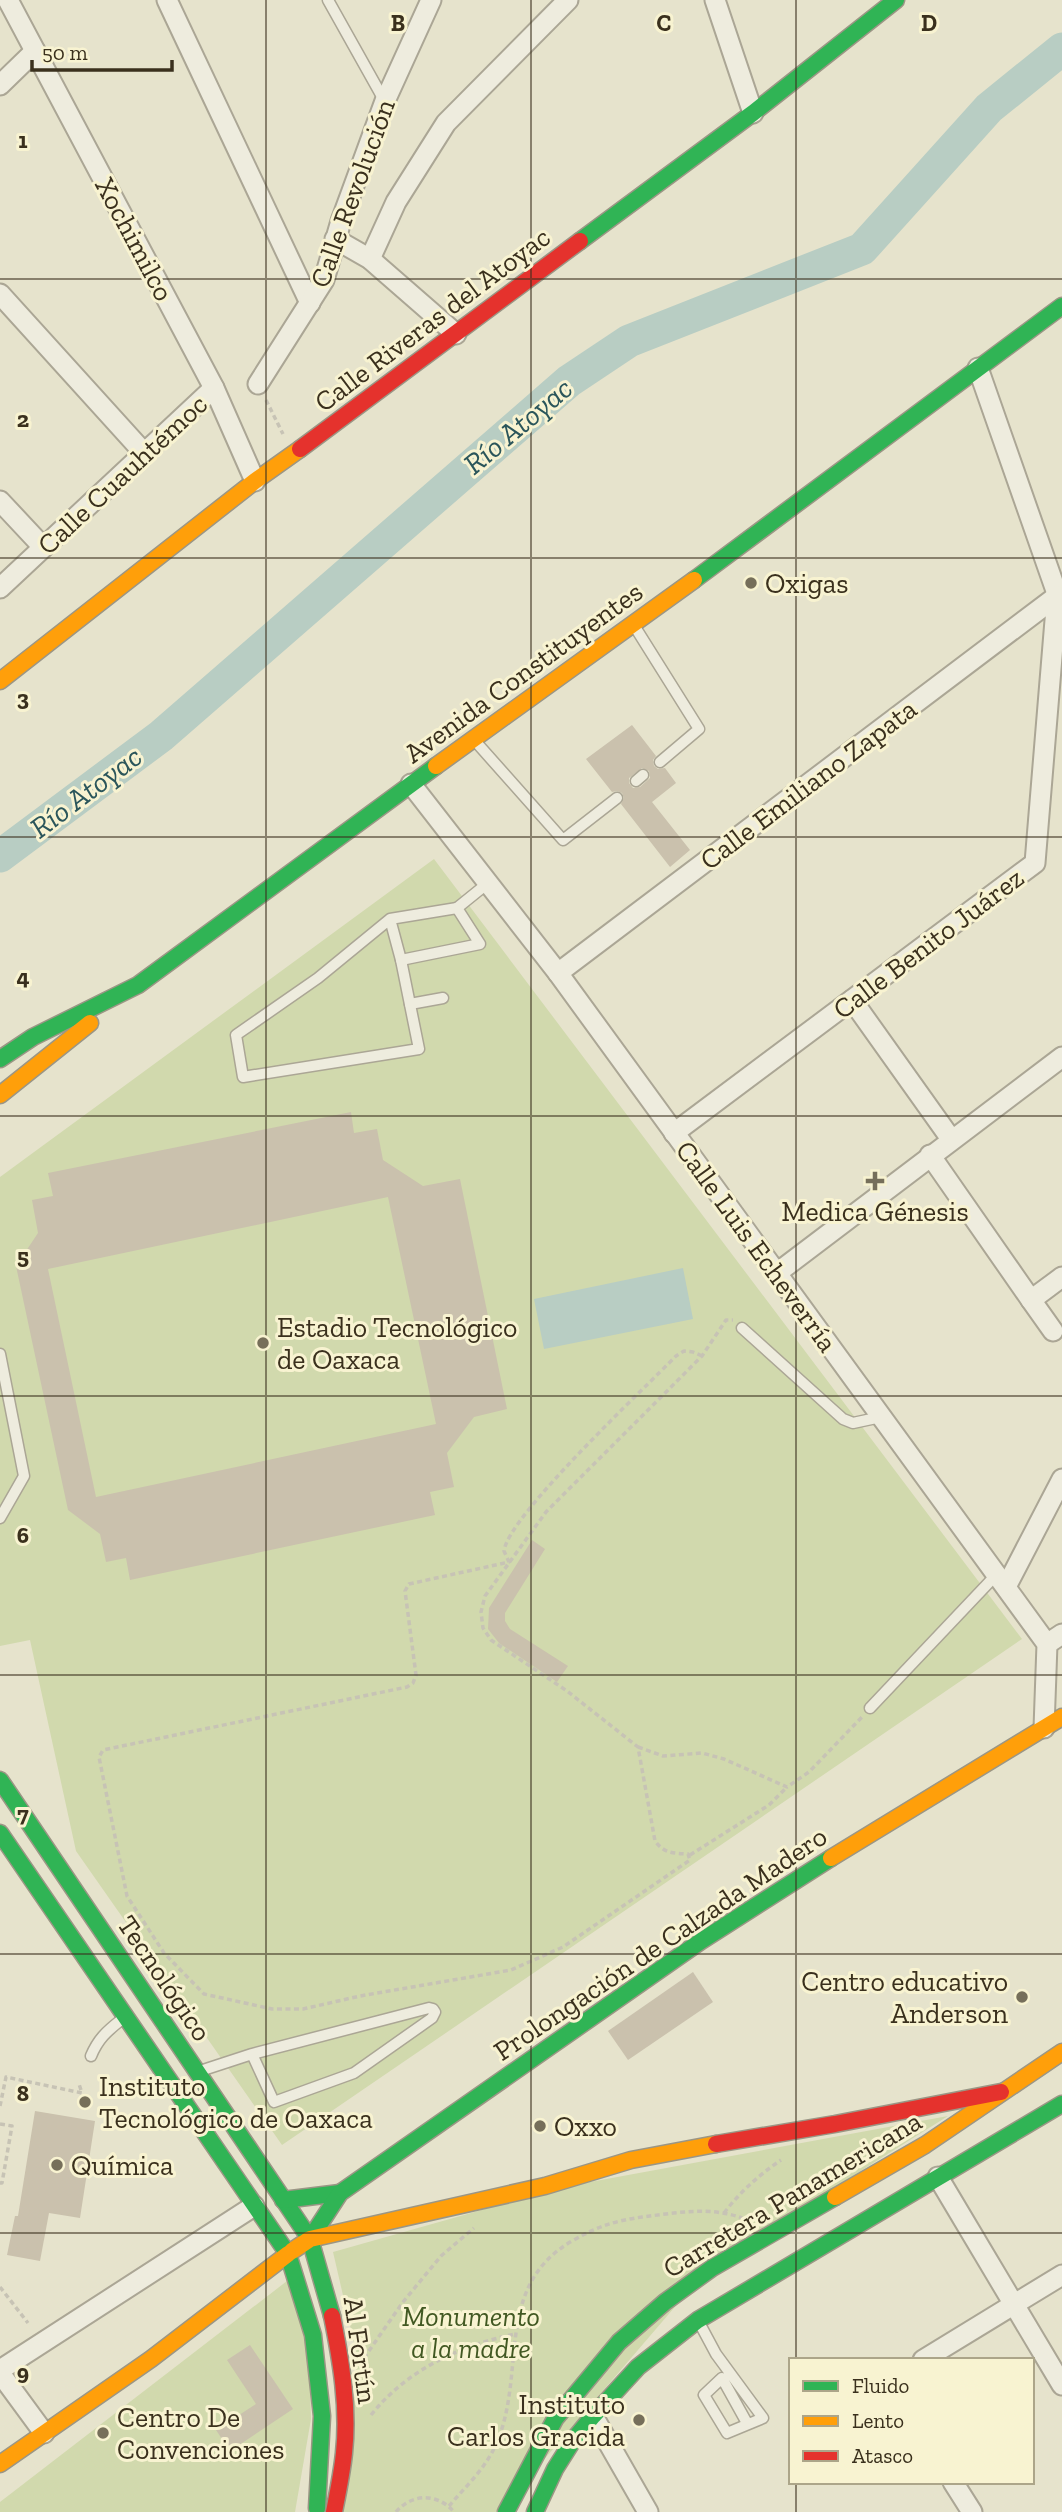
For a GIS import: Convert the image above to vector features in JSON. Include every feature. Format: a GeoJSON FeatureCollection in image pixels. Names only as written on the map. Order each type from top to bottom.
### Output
{"type":"FeatureCollection","features":[{"type":"Feature","properties":{"kind":"main road","name":"Calle Riveras del Atoyac"},"geometry":{"type":"LineString","coordinates":[[0,681],[255,481],[753,113],[896,0]]}},
{"type":"Feature","properties":{"kind":"main road","name":"Avenida Constituyentes"},"geometry":{"type":"LineString","coordinates":[[0,1059],[33,1037],[138,985],[473,739],[634,625],[1062,306]]}},
{"type":"Feature","properties":{"kind":"main road"},"geometry":{"type":"LineString","coordinates":[[0,1095],[138,985]]}},
{"type":"Feature","properties":{"kind":"main road","name":"Prolongación de Calzada Madero"},"geometry":{"type":"LineString","coordinates":[[310,2239],[341,2193],[701,1941],[895,1817],[1062,1717]]}},
{"type":"Feature","properties":{"kind":"main road","name":"Tecnológico"},"geometry":{"type":"LineString","coordinates":[[0,1780],[310,2239]]}},
{"type":"Feature","properties":{"kind":"main road","name":"Tecnológico"},"geometry":{"type":"LineString","coordinates":[[0,1833],[288,2254]]}},
{"type":"Feature","properties":{"kind":"main road"},"geometry":{"type":"LineString","coordinates":[[80,1950],[103,1933]]}},
{"type":"Feature","properties":{"kind":"main road","name":"Carretera Panamericana"},"geometry":{"type":"LineString","coordinates":[[506,2512],[555,2419],[619,2342],[665,2302],[712,2268],[925,2145],[1062,2052]]}},
{"type":"Feature","properties":{"kind":"main road"},"geometry":{"type":"LineString","coordinates":[[0,2464],[151,2359],[310,2239],[545,2186],[579,2172],[676,2151],[811,2129],[1005,2091]]}},
{"type":"Feature","properties":{"kind":"main road"},"geometry":{"type":"LineString","coordinates":[[535,2512],[555,2469],[593,2416],[638,2367],[698,2320],[1062,2104]]}},
{"type":"Feature","properties":{"kind":"main road"},"geometry":{"type":"LineString","coordinates":[[283,2200],[341,2193]]}},
{"type":"Feature","properties":{"kind":"main road","name":"Al Fortín"},"geometry":{"type":"LineString","coordinates":[[310,2239],[327,2292],[345,2386],[345,2446],[334,2512]]}},
{"type":"Feature","properties":{"kind":"main road","name":"Al Fortín"},"geometry":{"type":"LineString","coordinates":[[288,2254],[313,2335],[322,2416],[317,2512]]}},
{"type":"Feature","properties":{"kind":"street","name":"Xochimilco"},"geometry":{"type":"LineString","coordinates":[[8,0],[214,388],[255,481]]}},
{"type":"Feature","properties":{"kind":"street"},"geometry":{"type":"LineString","coordinates":[[167,0],[310,303]]}},
{"type":"Feature","properties":{"kind":"street","name":"Calle Revolución"},"geometry":{"type":"LineString","coordinates":[[258,384],[324,280],[335,239],[385,101],[431,0]]}},
{"type":"Feature","properties":{"kind":"street"},"geometry":{"type":"LineString","coordinates":[[370,258],[396,202],[446,122],[568,0]]}},
{"type":"Feature","properties":{"kind":"street"},"geometry":{"type":"LineString","coordinates":[[715,0],[753,113]]}},
{"type":"Feature","properties":{"kind":"street"},"geometry":{"type":"LineString","coordinates":[[0,85],[34,51]]}},
{"type":"Feature","properties":{"kind":"street"},"geometry":{"type":"LineString","coordinates":[[335,239],[370,258],[456,334]]}},
{"type":"Feature","properties":{"kind":"street"},"geometry":{"type":"LineString","coordinates":[[0,295],[145,454]]}},
{"type":"Feature","properties":{"kind":"street"},"geometry":{"type":"LineString","coordinates":[[978,368],[1060,603]]}},
{"type":"Feature","properties":{"kind":"street","name":"Calle Cuauhtémoc"},"geometry":{"type":"LineString","coordinates":[[0,588],[214,388]]}},
{"type":"Feature","properties":{"kind":"street"},"geometry":{"type":"LineString","coordinates":[[0,501],[43,547]]}},
{"type":"Feature","properties":{"kind":"street","name":"Calle Emiliano Zapata"},"geometry":{"type":"LineString","coordinates":[[558,972],[1060,603]]}},
{"type":"Feature","properties":{"kind":"street","name":"Calle Benito Juárez"},"geometry":{"type":"LineString","coordinates":[[674,1133],[1035,863],[1060,603]]}},
{"type":"Feature","properties":{"kind":"street","name":"Calle Luis Echeverría"},"geometry":{"type":"LineString","coordinates":[[411,784],[558,972],[1001,1581],[1057,1642],[1044,1728]]}},
{"type":"Feature","properties":{"kind":"street"},"geometry":{"type":"LineString","coordinates":[[852,1000],[951,1139]]}},
{"type":"Feature","properties":{"kind":"street"},"geometry":{"type":"LineString","coordinates":[[776,1273],[1062,1057]]}},
{"type":"Feature","properties":{"kind":"street"},"geometry":{"type":"LineString","coordinates":[[930,1155],[1053,1331]]}},
{"type":"Feature","properties":{"kind":"street"},"geometry":{"type":"LineString","coordinates":[[1031,1300],[1062,1277]]}},
{"type":"Feature","properties":{"kind":"street"},"geometry":{"type":"LineString","coordinates":[[1001,1581],[1062,1479]]}},
{"type":"Feature","properties":{"kind":"street"},"geometry":{"type":"LineString","coordinates":[[938,2177],[1062,2385]]}},
{"type":"Feature","properties":{"kind":"street"},"geometry":{"type":"LineString","coordinates":[[44,2433],[0,2372],[254,2206]]}},
{"type":"Feature","properties":{"kind":"street"},"geometry":{"type":"LineString","coordinates":[[926,2358],[1062,2274]]}},
{"type":"Feature","properties":{"kind":"street"},"geometry":{"type":"LineString","coordinates":[[593,2416],[648,2512]]}},
{"type":"Feature","properties":{"kind":"street"},"geometry":{"type":"LineString","coordinates":[[954,2484],[972,2512]]}},
{"type":"Feature","properties":{"kind":"lane"},"geometry":{"type":"LineString","coordinates":[[328,0],[385,101]]}},
{"type":"Feature","properties":{"kind":"lane"},"geometry":{"type":"LineString","coordinates":[[634,625],[699,729],[660,762]]}},
{"type":"Feature","properties":{"kind":"lane"},"geometry":{"type":"LineString","coordinates":[[473,739],[563,840],[617,798]]}},
{"type":"Feature","properties":{"kind":"lane"},"geometry":{"type":"LineString","coordinates":[[390,919],[419,1049],[243,1077],[236,1035],[318,978],[390,919],[457,908],[488,883]]}},
{"type":"Feature","properties":{"kind":"lane"},"geometry":{"type":"LineString","coordinates":[[401,960],[480,944],[457,908]]}},
{"type":"Feature","properties":{"kind":"lane"},"geometry":{"type":"LineString","coordinates":[[410,1004],[443,998]]}},
{"type":"Feature","properties":{"kind":"lane"},"geometry":{"type":"LineString","coordinates":[[742,1328],[843,1419],[853,1423],[881,1417]]}},
{"type":"Feature","properties":{"kind":"lane"},"geometry":{"type":"LineString","coordinates":[[0,1354],[24,1476],[0,1518]]}},
{"type":"Feature","properties":{"kind":"lane"},"geometry":{"type":"LineString","coordinates":[[870,1708],[1001,1581]]}},
{"type":"Feature","properties":{"kind":"lane"},"geometry":{"type":"LineString","coordinates":[[196,2072],[252,2054],[429,2008],[435,2012],[432,2018],[354,2073],[274,2102],[252,2054]]}},
{"type":"Feature","properties":{"kind":"lane"},"geometry":{"type":"LineString","coordinates":[[91,2056],[105,2032],[126,2016]]}},
{"type":"Feature","properties":{"kind":"lane"},"geometry":{"type":"LineString","coordinates":[[698,2320],[716,2354],[763,2418],[727,2433],[704,2395],[722,2378],[747,2423]]}},
{"type":"Feature","properties":{"kind":"path"},"geometry":{"type":"LineString","coordinates":[[258,384],[294,454]]}},
{"type":"Feature","properties":{"kind":"path"},"geometry":{"type":"LineString","coordinates":[[742,1328],[735,1320],[726,1320],[702,1356],[546,1512],[485,1596],[481,1612],[483,1628],[491,1640],[568,1690],[638,1747],[663,1756],[702,1753],[724,1759],[787,1787]]}},
{"type":"Feature","properties":{"kind":"path"},"geometry":{"type":"LineString","coordinates":[[509,1562],[504,1551],[507,1539],[551,1483],[677,1356],[684,1351],[702,1356]]}},
{"type":"Feature","properties":{"kind":"path"},"geometry":{"type":"LineString","coordinates":[[509,1562],[409,1584],[405,1591],[416,1675],[413,1683],[407,1687],[103,1750],[99,1757],[127,1896],[164,1953],[204,1994],[272,2009],[303,2009],[360,1996],[512,1970],[534,1962],[563,1947],[690,1860],[690,1855]]}},
{"type":"Feature","properties":{"kind":"path"},"geometry":{"type":"LineString","coordinates":[[638,1747],[655,1841],[662,1850],[690,1855],[769,1805],[787,1787],[809,1772],[870,1708]]}},
{"type":"Feature","properties":{"kind":"path"},"geometry":{"type":"LineString","coordinates":[[0,2106],[6,2077],[82,2093],[79,2084]]}},
{"type":"Feature","properties":{"kind":"path"},"geometry":{"type":"LineString","coordinates":[[0,2124],[12,2126],[0,2183]]}},
{"type":"Feature","properties":{"kind":"path"},"geometry":{"type":"LineString","coordinates":[[724,2213],[757,2177],[786,2157]]}},
{"type":"Feature","properties":{"kind":"path"},"geometry":{"type":"LineString","coordinates":[[449,2506],[488,2460],[498,2442],[510,2387],[515,2334],[521,2306],[531,2277],[555,2250],[596,2227],[624,2220],[692,2211],[724,2213],[750,2221],[769,2235]]}},
{"type":"Feature","properties":{"kind":"path"},"geometry":{"type":"LineString","coordinates":[[345,2386],[403,2302],[441,2256],[476,2226]]}},
{"type":"Feature","properties":{"kind":"path"},"geometry":{"type":"LineString","coordinates":[[0,2287],[28,2323]]}},
{"type":"Feature","properties":{"kind":"path"},"geometry":{"type":"LineString","coordinates":[[368,2419],[403,2382],[428,2366],[460,2349],[515,2334]]}},
{"type":"Feature","properties":{"kind":"path"},"geometry":{"type":"LineString","coordinates":[[396,2512],[413,2499],[426,2497],[438,2499],[454,2512]]}},
{"type":"Feature","properties":{"kind":"green space","name":"Instituto Tecnológico de Oaxaca"},"geometry":{"type":"Polygon","coordinates":[[[434,859],[1022,1639],[282,2145],[76,1851],[30,1640],[0,1646],[0,1177],[434,859]]]}},
{"type":"Feature","properties":{"kind":"green space","name":"Monumento a la madre"},"geometry":{"type":"Polygon","coordinates":[[[948,2116],[710,2266],[499,2512],[341,2512],[357,2356],[333,2252],[563,2187],[948,2116]]]}},
{"type":"Feature","properties":{"kind":"green space"},"geometry":{"type":"Polygon","coordinates":[[[287,2281],[309,2338],[311,2419],[295,2512],[0,2512],[0,2502],[287,2281]]]}},
{"type":"Feature","properties":{"kind":"shaded area"},"geometry":{"type":"Polygon","coordinates":[[[683,1268],[693,1319],[544,1349],[534,1299],[683,1268]]]}},
{"type":"Feature","properties":{"kind":"building"},"geometry":{"type":"Polygon","coordinates":[[[632,725],[656,756],[653,760],[654,766],[658,769],[665,768],[676,783],[652,802],[690,850],[670,867],[621,804],[624,798],[622,793],[612,792],[586,759],[632,725]],[[642,768],[629,778],[633,788],[640,787],[650,778],[649,771],[642,768]]]}},
{"type":"Feature","properties":{"kind":"building"},"geometry":{"type":"Polygon","coordinates":[[[351,1112],[354,1133],[377,1129],[383,1160],[423,1186],[460,1179],[507,1409],[474,1417],[447,1453],[454,1487],[430,1492],[435,1515],[130,1580],[126,1558],[106,1562],[100,1534],[68,1510],[16,1266],[38,1233],[32,1200],[53,1196],[48,1173],[351,1112]],[[388,1197],[48,1269],[96,1497],[436,1424],[388,1197]]]}},
{"type":"Feature","properties":{"kind":"building"},"geometry":{"type":"Polygon","coordinates":[[[532,1540],[545,1549],[505,1613],[505,1621],[510,1629],[568,1666],[557,1682],[499,1643],[488,1629],[489,1608],[532,1540]]]}},
{"type":"Feature","properties":{"kind":"building"},"geometry":{"type":"Polygon","coordinates":[[[693,1972],[713,2002],[628,2060],[608,2031],[693,1972]]]}},
{"type":"Feature","properties":{"kind":"building","name":"Química"},"geometry":{"type":"Polygon","coordinates":[[[35,2111],[95,2121],[80,2218],[49,2213],[40,2261],[7,2255],[15,2216],[18,2216],[35,2111]]]}},
{"type":"Feature","properties":{"kind":"building"},"geometry":{"type":"Polygon","coordinates":[[[250,2345],[293,2409],[230,2451],[216,2430],[256,2404],[227,2360],[250,2345]]]}},
{"type":"Feature","properties":{"kind":"waterway","name":"Río Atoyac"},"geometry":{"type":"LineString","coordinates":[[0,856],[161,736],[569,381],[629,341],[862,249],[989,108],[1062,49]]}},
{"type":"Feature","properties":{"kind":"traffic: fast"},"geometry":{"type":"LineString","coordinates":[[580,241],[753,113],[896,0]]}},
{"type":"Feature","properties":{"kind":"traffic: fast"},"geometry":{"type":"LineString","coordinates":[[694,580],[1062,306]]}},
{"type":"Feature","properties":{"kind":"traffic: fast"},"geometry":{"type":"LineString","coordinates":[[0,1059],[33,1037],[138,985],[436,766]]}},
{"type":"Feature","properties":{"kind":"traffic: fast"},"geometry":{"type":"LineString","coordinates":[[0,1780],[310,2239],[332,2316]]}},
{"type":"Feature","properties":{"kind":"traffic: fast"},"geometry":{"type":"LineString","coordinates":[[0,1833],[288,2254],[313,2335],[322,2416],[317,2508]]}},
{"type":"Feature","properties":{"kind":"traffic: fast"},"geometry":{"type":"LineString","coordinates":[[310,2239],[340,2193],[701,1941],[831,1858]]}},
{"type":"Feature","properties":{"kind":"traffic: fast"},"geometry":{"type":"LineString","coordinates":[[535,2512],[555,2469],[593,2416],[638,2367],[698,2320],[1062,2104]]}},
{"type":"Feature","properties":{"kind":"traffic: fast"},"geometry":{"type":"LineString","coordinates":[[283,2200],[340,2193]]}},
{"type":"Feature","properties":{"kind":"traffic: fast"},"geometry":{"type":"LineString","coordinates":[[506,2512],[555,2419],[619,2342],[665,2302],[712,2268],[835,2197]]}},
{"type":"Feature","properties":{"kind":"traffic: slow"},"geometry":{"type":"LineString","coordinates":[[0,681],[255,481],[300,449]]}},
{"type":"Feature","properties":{"kind":"traffic: slow"},"geometry":{"type":"LineString","coordinates":[[436,766],[694,580]]}},
{"type":"Feature","properties":{"kind":"traffic: slow"},"geometry":{"type":"LineString","coordinates":[[0,1095],[90,1023]]}},
{"type":"Feature","properties":{"kind":"traffic: slow"},"geometry":{"type":"LineString","coordinates":[[831,1858],[1062,1717]]}},
{"type":"Feature","properties":{"kind":"traffic: slow"},"geometry":{"type":"LineString","coordinates":[[835,2197],[925,2145],[1062,2052]]}},
{"type":"Feature","properties":{"kind":"traffic: slow"},"geometry":{"type":"LineString","coordinates":[[292,2251],[310,2239],[545,2186],[631,2160],[716,2144]]}},
{"type":"Feature","properties":{"kind":"traffic: slow"},"geometry":{"type":"LineString","coordinates":[[0,2464],[151,2359],[288,2254]]}},
{"type":"Feature","properties":{"kind":"traffic: jam"},"geometry":{"type":"LineString","coordinates":[[300,449],[580,241]]}},
{"type":"Feature","properties":{"kind":"traffic: jam"},"geometry":{"type":"LineString","coordinates":[[716,2144],[1001,2092]]}},
{"type":"Feature","properties":{"kind":"traffic: jam"},"geometry":{"type":"LineString","coordinates":[[332,2316],[346,2419],[343,2460],[334,2512]]}},
{"type":"Feature","properties":{"kind":"place","name":"Oxigas"},"geometry":{"type":"Point","coordinates":[751,583]}},
{"type":"Feature","properties":{"kind":"place","name":"Medica Génesis"},"geometry":{"type":"Point","coordinates":[875,1181]}},
{"type":"Feature","properties":{"kind":"place","name":"Estadio Tecnológico de Oaxaca"},"geometry":{"type":"Point","coordinates":[263,1343]}},
{"type":"Feature","properties":{"kind":"place","name":"Centro educativo Anderson"},"geometry":{"type":"Point","coordinates":[1022,1997]}},
{"type":"Feature","properties":{"kind":"place","name":"Instituto Tecnológico de Oaxaca"},"geometry":{"type":"Point","coordinates":[85,2102]}},
{"type":"Feature","properties":{"kind":"place","name":"Oxxo"},"geometry":{"type":"Point","coordinates":[540,2126]}},
{"type":"Feature","properties":{"kind":"place","name":"Química"},"geometry":{"type":"Point","coordinates":[57,2165]}},
{"type":"Feature","properties":{"kind":"place","name":"Instituto Carlos Gracida"},"geometry":{"type":"Point","coordinates":[639,2420]}},
{"type":"Feature","properties":{"kind":"place","name":"Centro De Convenciones"},"geometry":{"type":"Point","coordinates":[103,2433]}}]}
